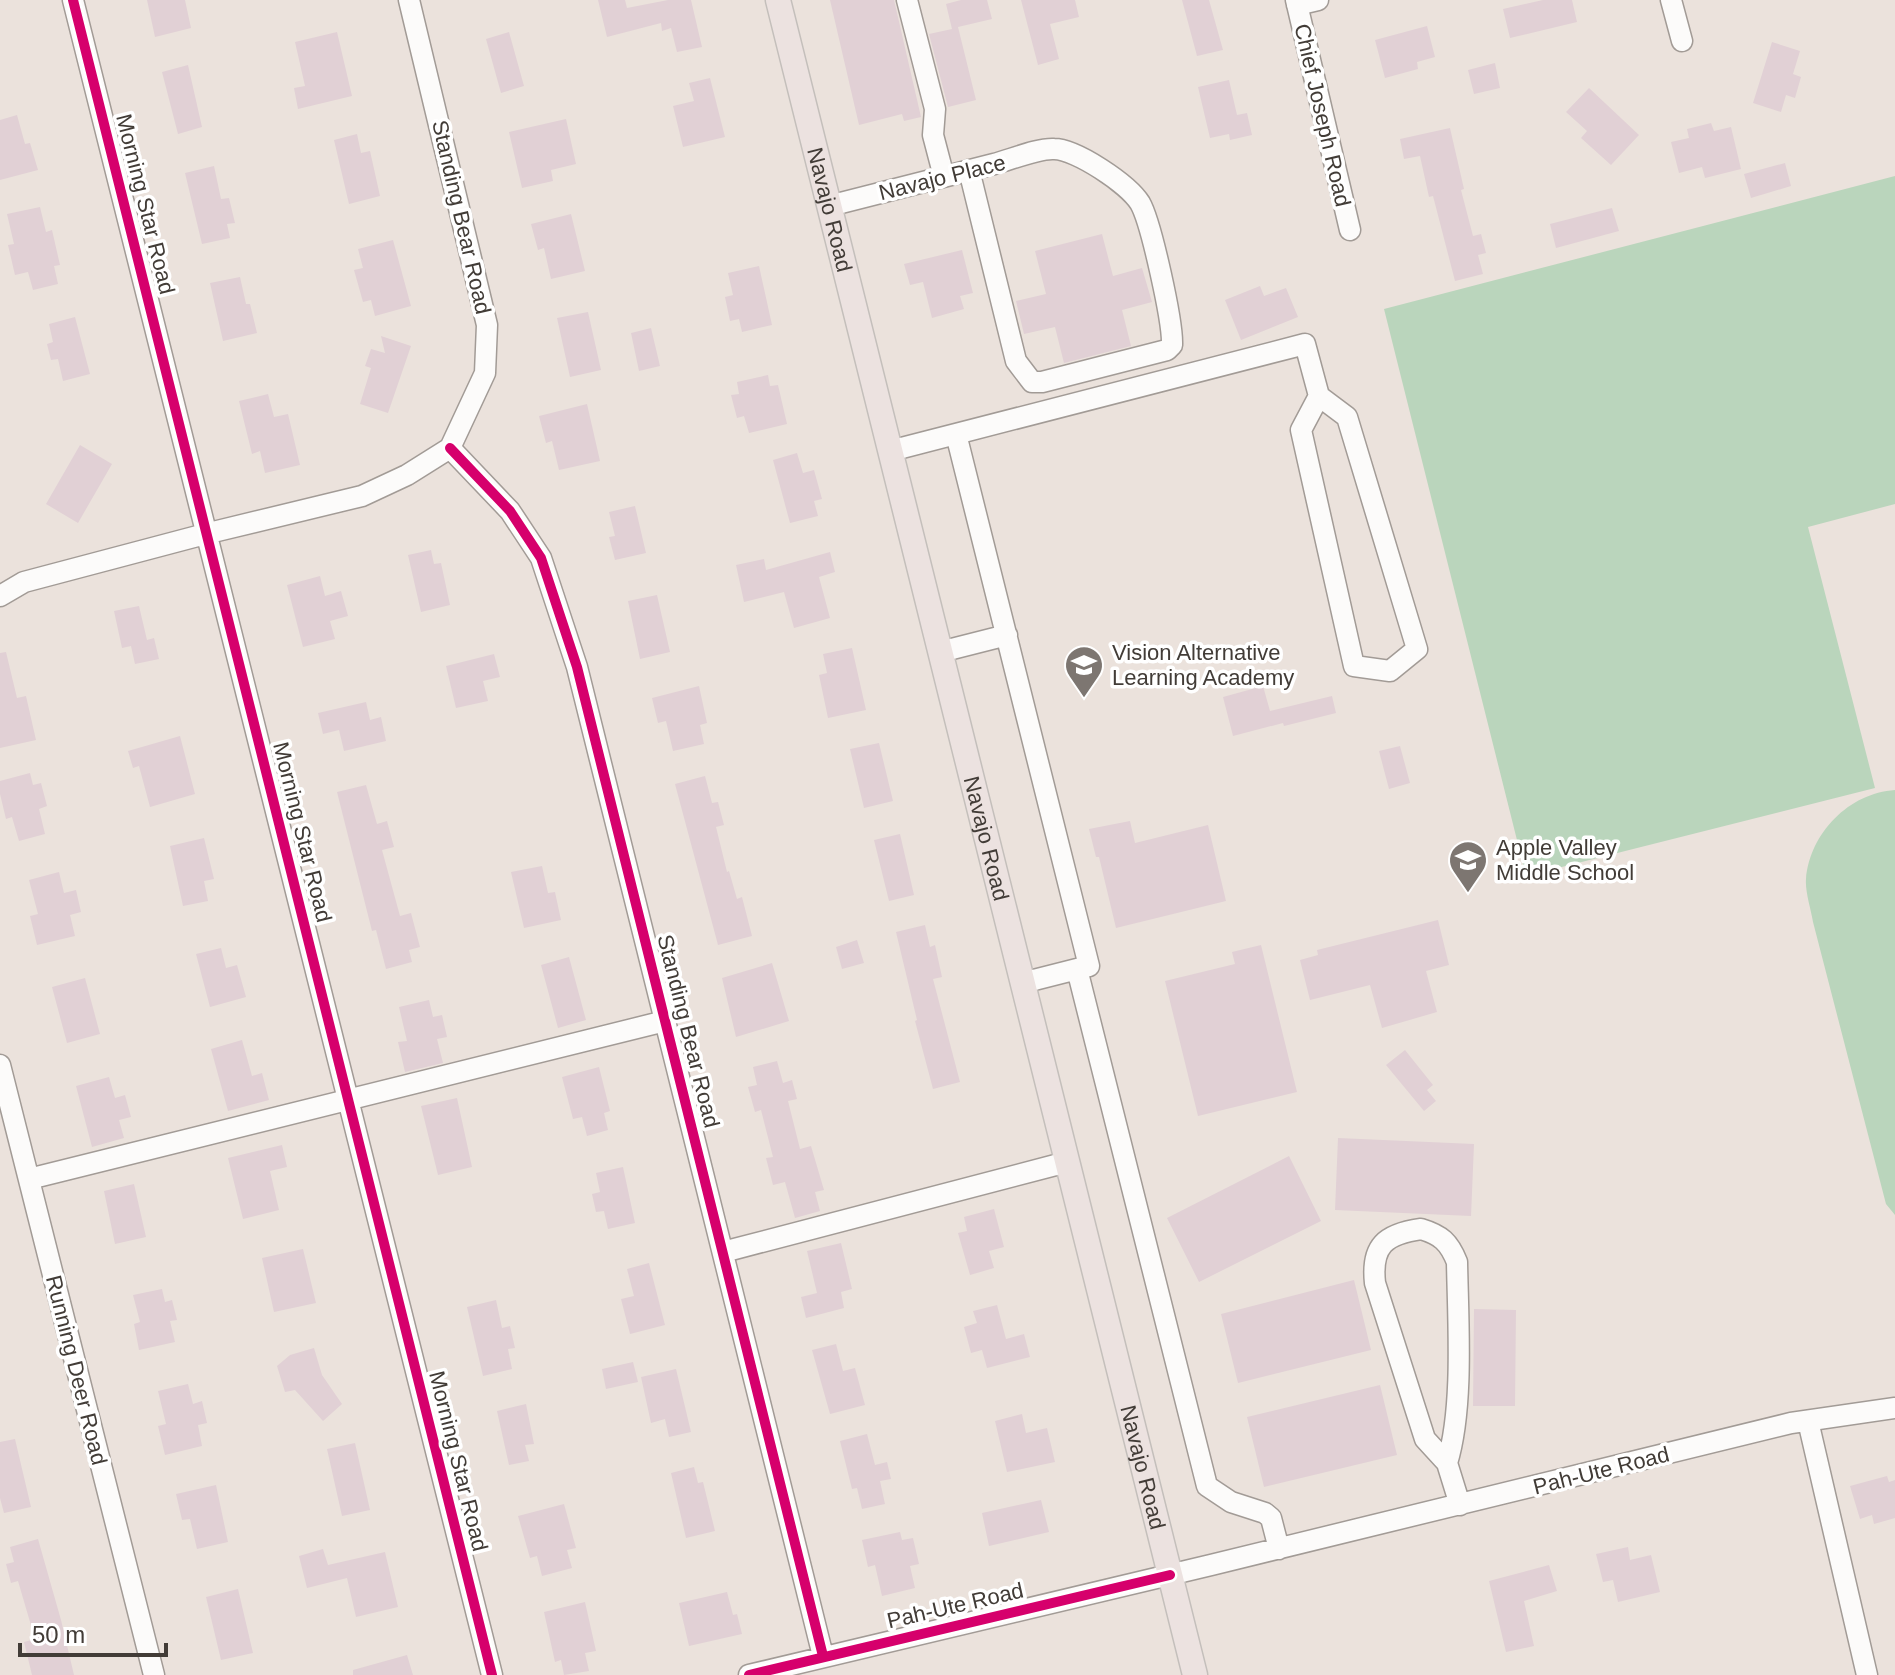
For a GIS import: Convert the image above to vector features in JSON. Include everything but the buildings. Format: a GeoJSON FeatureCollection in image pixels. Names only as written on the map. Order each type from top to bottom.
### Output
{"type":"FeatureCollection","features":[{"type":"Feature","properties":{"kind":"main road","name":"Navajo Road"},"geometry":{"type":"LineString","coordinates":[[778,0],[1195,1675]]}},
{"type":"Feature","properties":{"kind":"street","name":"Morning Star Road"},"geometry":{"type":"LineString","coordinates":[[73,0],[209,533],[492,1675]]}},
{"type":"Feature","properties":{"kind":"street","name":"Standing Bear Road"},"geometry":{"type":"LineString","coordinates":[[409,0],[487,325],[485,373],[450,448],[510,511],[541,558],[577,667],[823,1656]]}},
{"type":"Feature","properties":{"kind":"street"},"geometry":{"type":"LineString","coordinates":[[907,0],[935,109],[933,135],[944,177]]}},
{"type":"Feature","properties":{"kind":"street"},"geometry":{"type":"LineString","coordinates":[[1671,0],[1682,41]]}},
{"type":"Feature","properties":{"kind":"street","name":"Chief Joseph Road"},"geometry":{"type":"LineString","coordinates":[[1304,2],[1350,230]]}},
{"type":"Feature","properties":{"kind":"street","name":"Navajo Place"},"geometry":{"type":"LineString","coordinates":[[829,206],[1054,148],[1095,164],[1129,190],[1140,204],[1148,225],[1171,326],[1172,345],[1167,350],[1032,382],[1016,361],[969,170]]}},
{"type":"Feature","properties":{"kind":"street"},"geometry":{"type":"LineString","coordinates":[[890,451],[1305,344],[1319,396],[1347,417],[1417,649],[1390,671],[1354,666],[1301,430],[1319,396]]}},
{"type":"Feature","properties":{"kind":"street"},"geometry":{"type":"LineString","coordinates":[[956,434],[1089,966],[1022,983]]}},
{"type":"Feature","properties":{"kind":"street"},"geometry":{"type":"LineString","coordinates":[[0,596],[24,582],[362,496],[407,475],[450,448]]}},
{"type":"Feature","properties":{"kind":"street"},"geometry":{"type":"LineString","coordinates":[[940,652],[1007,635]]}},
{"type":"Feature","properties":{"kind":"street"},"geometry":{"type":"LineString","coordinates":[[1077,969],[1207,1486],[1231,1502],[1265,1513],[1271,1518],[1279,1549]]}},
{"type":"Feature","properties":{"kind":"street"},"geometry":{"type":"LineString","coordinates":[[29,1179],[665,1021]]}},
{"type":"Feature","properties":{"kind":"street","name":"Running Deer Road"},"geometry":{"type":"LineString","coordinates":[[0,1065],[154,1675]]}},
{"type":"Feature","properties":{"kind":"street"},"geometry":{"type":"LineString","coordinates":[[723,1252],[1067,1162]]}},
{"type":"Feature","properties":{"kind":"street"},"geometry":{"type":"LineString","coordinates":[[1447,1463],[1453,1446],[1456,1398],[1457,1262],[1452,1248],[1440,1235],[1421,1229],[1401,1232],[1380,1246],[1373,1262],[1375,1283],[1425,1439],[1447,1463],[1460,1505]]}},
{"type":"Feature","properties":{"kind":"street","name":"Pah-Ute Road"},"geometry":{"type":"LineString","coordinates":[[749,1675],[1808,1421],[1895,1408]]}},
{"type":"Feature","properties":{"kind":"street"},"geometry":{"type":"LineString","coordinates":[[1808,1421],[1867,1675]]}},
{"type":"Feature","properties":{"kind":"green space"},"geometry":{"type":"Polygon","coordinates":[[[1895,176],[1895,504],[1808,527],[1875,788],[1526,876],[1384,309],[1895,176]]]}},
{"type":"Feature","properties":{"kind":"green space"},"geometry":{"type":"Polygon","coordinates":[[[1895,790],[1895,1215],[1886,1204],[1813,922],[1806,879],[1815,846],[1835,818],[1862,799],[1895,790]]]}},
{"type":"Feature","properties":{"kind":"cycle path"},"geometry":{"type":"LineString","coordinates":[[73,0],[492,1675]]}},
{"type":"Feature","properties":{"kind":"cycle path"},"geometry":{"type":"LineString","coordinates":[[450,448],[510,511],[541,558],[577,667],[823,1656]]}},
{"type":"Feature","properties":{"kind":"cycle path"},"geometry":{"type":"LineString","coordinates":[[749,1675],[1170,1575]]}},
{"type":"Feature","properties":{"kind":"place","name":"Vision Alternative Learning Academy"},"geometry":{"type":"Point","coordinates":[1084,699]}},
{"type":"Feature","properties":{"kind":"place","name":"Apple Valley Middle School"},"geometry":{"type":"Point","coordinates":[1468,894]}}]}
